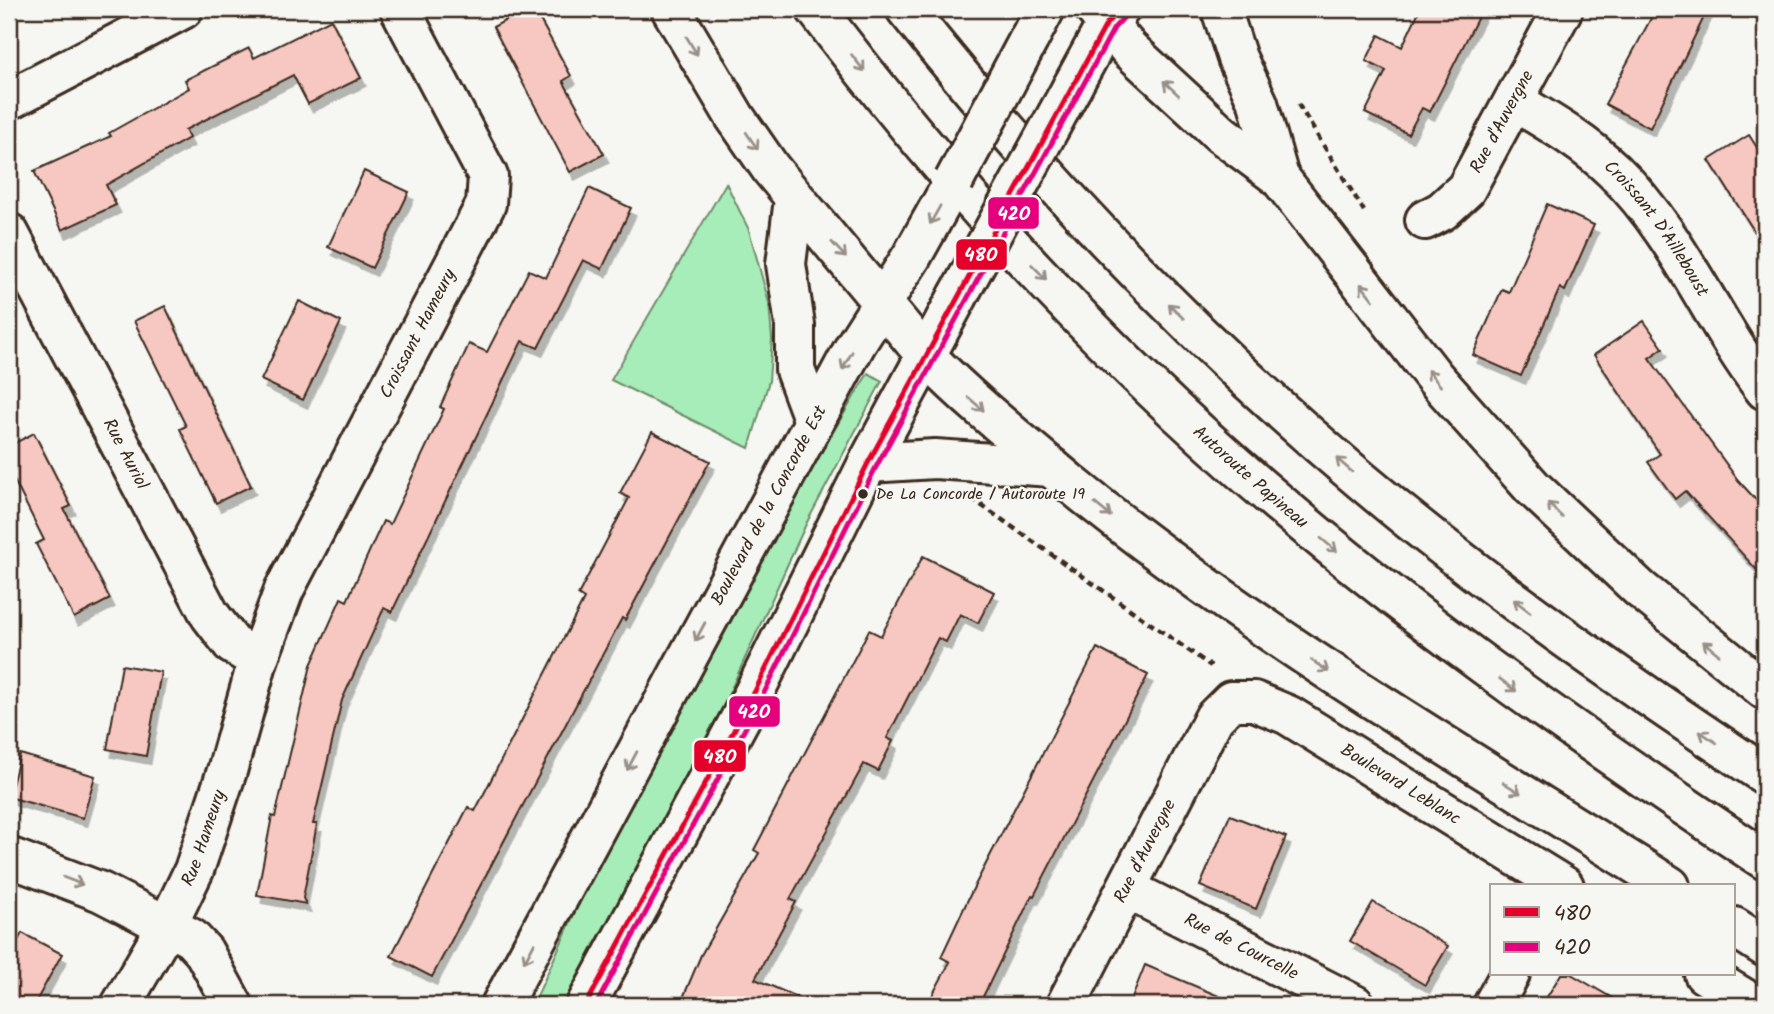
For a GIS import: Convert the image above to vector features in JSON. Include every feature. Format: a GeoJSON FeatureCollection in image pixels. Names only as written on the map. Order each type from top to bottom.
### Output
{"type":"FeatureCollection","features":[{"type":"Feature","properties":{"kind":"main road"},"geometry":{"type":"LineString","coordinates":[[9,100],[183,9]]}},
{"type":"Feature","properties":{"kind":"main road","name":"Croissant Hameury"},"geometry":{"type":"LineString","coordinates":[[258,660],[284,590],[473,232],[489,191],[488,176],[400,9]]}},
{"type":"Feature","properties":{"kind":"main road"},"geometry":{"type":"LineString","coordinates":[[671,9],[741,126],[794,199],[927,357],[953,384],[1163,557],[1263,628],[1667,884]]}},
{"type":"Feature","properties":{"kind":"main road","name":"Autoroute Papineau"},"geometry":{"type":"LineString","coordinates":[[816,9],[902,118],[993,224],[1121,357],[1272,497],[1370,578],[1531,702],[1765,860]]}},
{"type":"Feature","properties":{"kind":"main road"},"geometry":{"type":"LineString","coordinates":[[906,9],[979,98],[1114,247],[1206,340],[1310,436],[1416,525],[1528,610],[1765,775]]}},
{"type":"Feature","properties":{"kind":"main road"},"geometry":{"type":"LineString","coordinates":[[1221,9],[1237,58],[1258,103],[1279,177]]}},
{"type":"Feature","properties":{"kind":"main road","name":"Rue d'Auvergne"},"geometry":{"type":"LineString","coordinates":[[1425,220],[1442,211],[1466,189],[1563,9]]}},
{"type":"Feature","properties":{"kind":"main road"},"geometry":{"type":"LineString","coordinates":[[1107,14],[1130,50],[1221,134],[1279,177],[1443,388],[1533,488],[1640,589],[1765,690]]}},
{"type":"Feature","properties":{"kind":"main road"},"geometry":{"type":"LineString","coordinates":[[586,1005],[754,694],[868,463],[1071,89],[1107,14]]}},
{"type":"Feature","properties":{"kind":"main road","name":"Boulevard de la Concorde Est"},"geometry":{"type":"LineString","coordinates":[[501,1005],[856,344],[916,250],[1037,24]]}},
{"type":"Feature","properties":{"kind":"main road","name":"Croissant D'Ailleboust"},"geometry":{"type":"LineString","coordinates":[[1514,101],[1597,154],[1636,195],[1663,229],[1734,349],[1765,390]]}},
{"type":"Feature","properties":{"kind":"main road"},"geometry":{"type":"LineString","coordinates":[[794,199],[786,264],[795,325],[795,370],[814,421]]}},
{"type":"Feature","properties":{"kind":"main road","name":"Rue Auriol"},"geometry":{"type":"LineString","coordinates":[[9,233],[210,615],[233,645],[258,660]]}},
{"type":"Feature","properties":{"kind":"main road"},"geometry":{"type":"LineString","coordinates":[[868,463],[935,459],[1051,467]]}},
{"type":"Feature","properties":{"kind":"main road","name":"Rue Hameury"},"geometry":{"type":"LineString","coordinates":[[121,1005],[190,880],[211,824],[258,660]]}},
{"type":"Feature","properties":{"kind":"main road","name":"Rue d'Auvergne"},"geometry":{"type":"LineString","coordinates":[[1066,1005],[1214,718],[1231,701]]}},
{"type":"Feature","properties":{"kind":"main road","name":"Boulevard Leblanc"},"geometry":{"type":"LineString","coordinates":[[1231,701],[1254,701],[1287,715],[1560,884]]}},
{"type":"Feature","properties":{"kind":"main road"},"geometry":{"type":"LineString","coordinates":[[9,857],[101,892],[191,938],[204,952],[233,1005]]}},
{"type":"Feature","properties":{"kind":"main road","name":"Rue de Courcelle"},"geometry":{"type":"LineString","coordinates":[[1127,889],[1355,1005]]}},
{"type":"Feature","properties":{"kind":"main road"},"geometry":{"type":"LineString","coordinates":[[1736,928],[1765,947]]}},
{"type":"Feature","properties":{"kind":"main road"},"geometry":{"type":"LineString","coordinates":[[1493,1005],[1509,976]]}},
{"type":"Feature","properties":{"kind":"main road"},"geometry":{"type":"LineString","coordinates":[[1707,976],[1755,1005]]}},
{"type":"Feature","properties":{"kind":"path"},"geometry":{"type":"LineString","coordinates":[[1294,96],[1364,211]]}},
{"type":"Feature","properties":{"kind":"path"},"geometry":{"type":"LineString","coordinates":[[964,493],[1212,666]]}},
{"type":"Feature","properties":{"kind":"green space"},"geometry":{"type":"Polygon","coordinates":[[[726,183],[749,230],[769,303],[772,339],[769,381],[749,448],[611,380],[726,183]]]}},
{"type":"Feature","properties":{"kind":"green space"},"geometry":{"type":"Polygon","coordinates":[[[868,373],[882,381],[806,524],[717,720],[563,1005],[533,1005],[591,877],[809,473],[868,373]]]}},
{"type":"Feature","properties":{"kind":"building"},"geometry":{"type":"Polygon","coordinates":[[[527,9],[534,9],[571,76],[563,81],[604,154],[570,172],[493,27],[527,9]]]}},
{"type":"Feature","properties":{"kind":"building"},"geometry":{"type":"Polygon","coordinates":[[[1420,9],[1482,9],[1430,112],[1422,108],[1408,134],[1365,113],[1386,71],[1366,61],[1379,35],[1402,47],[1420,9]]]}},
{"type":"Feature","properties":{"kind":"building"},"geometry":{"type":"Polygon","coordinates":[[[1656,9],[1708,9],[1650,128],[1605,104],[1656,9]]]}},
{"type":"Feature","properties":{"kind":"building"},"geometry":{"type":"Polygon","coordinates":[[[331,19],[361,78],[308,104],[293,75],[185,130],[189,138],[106,185],[116,205],[62,230],[34,171],[111,136],[109,133],[189,88],[185,80],[249,48],[254,58],[331,19]]]}},
{"type":"Feature","properties":{"kind":"building"},"geometry":{"type":"Polygon","coordinates":[[[1749,135],[1765,160],[1765,248],[1709,160],[1749,135]]]}},
{"type":"Feature","properties":{"kind":"building"},"geometry":{"type":"Polygon","coordinates":[[[364,171],[409,192],[372,268],[328,247],[364,171]]]}},
{"type":"Feature","properties":{"kind":"building"},"geometry":{"type":"Polygon","coordinates":[[[589,188],[631,208],[602,269],[583,260],[538,348],[522,341],[392,612],[384,608],[342,700],[313,824],[317,824],[303,898],[306,904],[257,895],[272,816],[275,817],[311,665],[341,598],[347,601],[383,521],[390,524],[444,409],[440,407],[469,344],[487,352],[529,270],[546,278],[589,188]]]}},
{"type":"Feature","properties":{"kind":"building"},"geometry":{"type":"Polygon","coordinates":[[[1547,204],[1594,225],[1565,291],[1560,288],[1521,376],[1473,355],[1502,289],[1509,292],[1547,204]]]}},
{"type":"Feature","properties":{"kind":"building"},"geometry":{"type":"Polygon","coordinates":[[[299,301],[341,322],[303,400],[261,380],[299,301]]]}},
{"type":"Feature","properties":{"kind":"building"},"geometry":{"type":"Polygon","coordinates":[[[165,306],[251,486],[216,503],[180,429],[186,426],[134,321],[165,306]]]}},
{"type":"Feature","properties":{"kind":"building"},"geometry":{"type":"Polygon","coordinates":[[[1644,321],[1663,348],[1649,358],[1738,480],[1765,510],[1765,579],[1685,491],[1675,499],[1648,462],[1660,454],[1594,355],[1644,321]]]}},
{"type":"Feature","properties":{"kind":"building"},"geometry":{"type":"Polygon","coordinates":[[[652,432],[710,461],[625,620],[622,618],[432,977],[391,956],[468,807],[475,811],[584,599],[578,595],[629,498],[620,493],[652,432]]]}},
{"type":"Feature","properties":{"kind":"building"},"geometry":{"type":"Polygon","coordinates":[[[34,433],[71,506],[64,509],[110,599],[74,618],[36,544],[44,540],[9,470],[9,446],[34,433]]]}},
{"type":"Feature","properties":{"kind":"building"},"geometry":{"type":"Polygon","coordinates":[[[923,556],[994,592],[978,623],[960,614],[946,642],[938,638],[887,738],[893,741],[878,771],[864,764],[790,899],[796,902],[755,979],[815,1005],[680,1005],[701,955],[759,853],[754,850],[869,630],[881,636],[923,556]]]}},
{"type":"Feature","properties":{"kind":"building"},"geometry":{"type":"Polygon","coordinates":[[[1097,648],[1148,675],[1034,896],[1032,895],[979,1005],[927,1005],[950,962],[941,957],[971,893],[1097,648]]]}},
{"type":"Feature","properties":{"kind":"building"},"geometry":{"type":"Polygon","coordinates":[[[122,665],[161,672],[146,756],[107,749],[122,665]]]}},
{"type":"Feature","properties":{"kind":"building"},"geometry":{"type":"Polygon","coordinates":[[[20,754],[95,776],[83,818],[9,797],[20,754]]]}},
{"type":"Feature","properties":{"kind":"building"},"geometry":{"type":"Polygon","coordinates":[[[1230,815],[1286,837],[1256,909],[1200,886],[1230,815]]]}},
{"type":"Feature","properties":{"kind":"building"},"geometry":{"type":"Polygon","coordinates":[[[1373,902],[1448,946],[1425,985],[1350,941],[1373,902]]]}},
{"type":"Feature","properties":{"kind":"building"},"geometry":{"type":"Polygon","coordinates":[[[22,933],[62,954],[34,1005],[19,1005],[9,1000],[9,957],[22,933]]]}},
{"type":"Feature","properties":{"kind":"building"},"geometry":{"type":"Polygon","coordinates":[[[1145,965],[1240,1005],[1129,1005],[1145,965]]]}},
{"type":"Feature","properties":{"kind":"building"},"geometry":{"type":"Polygon","coordinates":[[[1560,976],[1574,976],[1624,1005],[1542,1005],[1560,976]]]}},
{"type":"Feature","properties":{"kind":"transit line","name":"48O"},"geometry":{"type":"LineString","coordinates":[[586,1005],[754,693],[868,463],[1107,23],[1120,9]]}},
{"type":"Feature","properties":{"kind":"transit line","name":"42O"},"geometry":{"type":"LineString","coordinates":[[596,1005],[762,697],[876,467],[1114,28],[1126,15]]}},
{"type":"Feature","properties":{"kind":"place","name":"De La Concorde / Autoroute 19"},"geometry":{"type":"Point","coordinates":[863,494]}}]}
